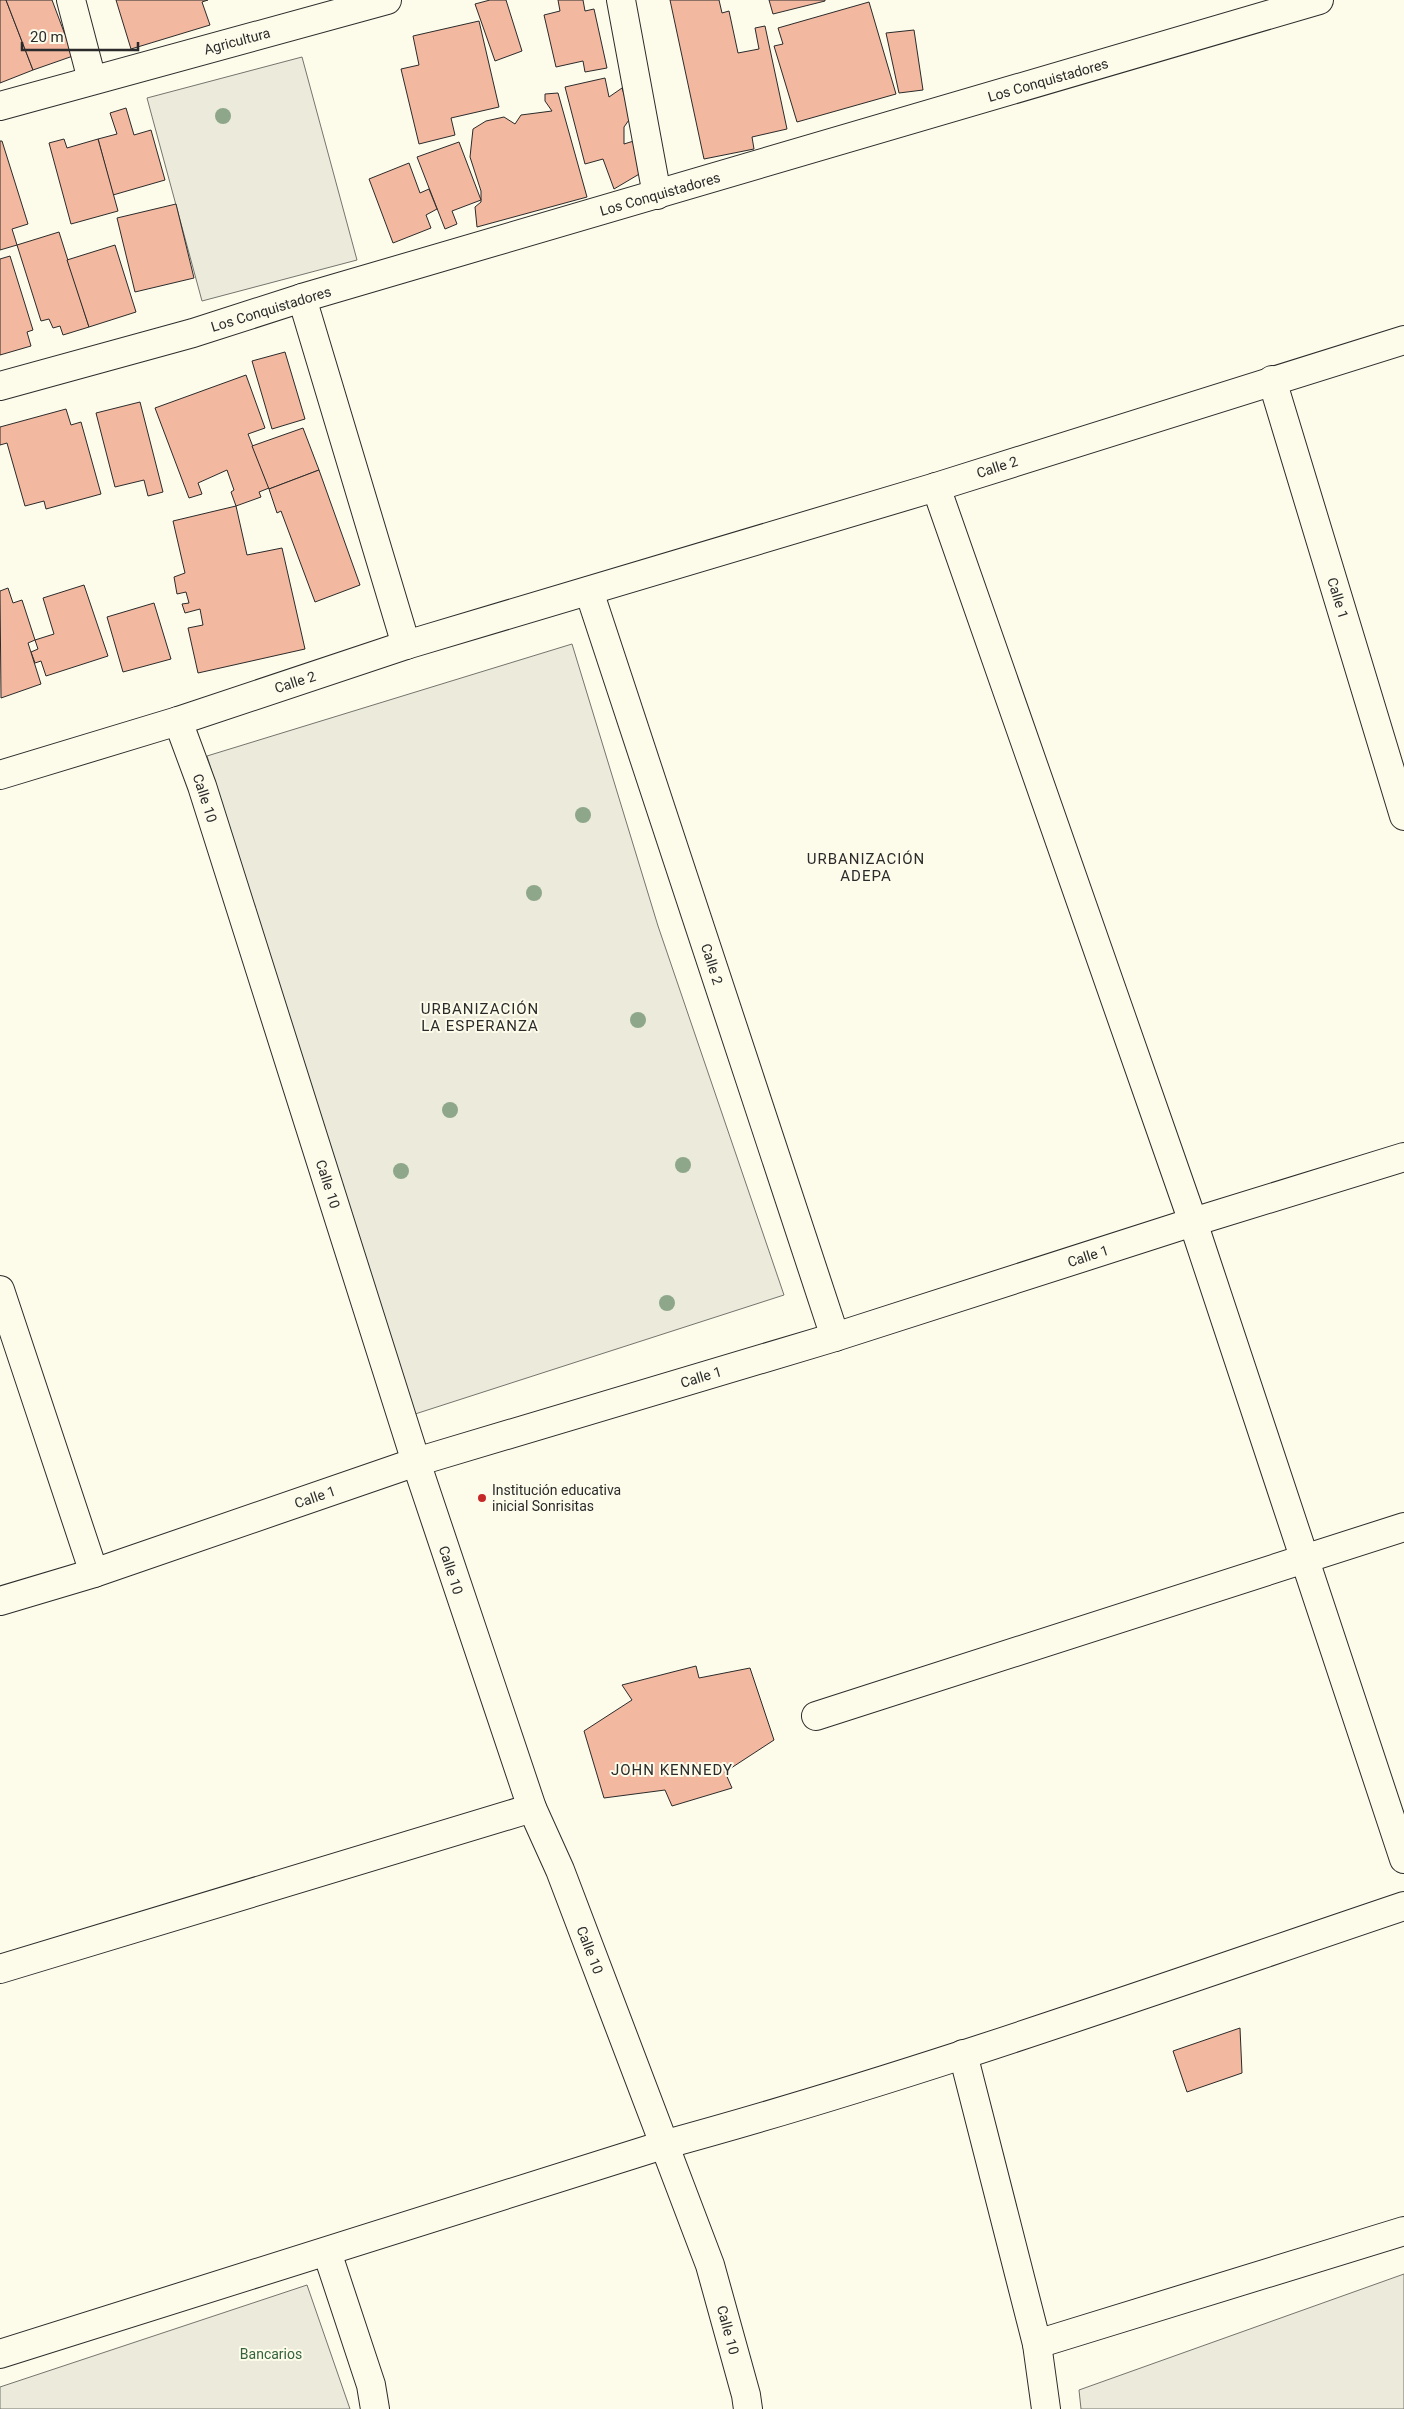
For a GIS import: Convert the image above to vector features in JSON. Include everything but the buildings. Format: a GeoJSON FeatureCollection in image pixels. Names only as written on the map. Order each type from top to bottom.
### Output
{"type":"FeatureCollection","features":[{"type":"Feature","properties":{"kind":"street"},"geometry":{"type":"LineString","coordinates":[[71,0],[92,80]]}},
{"type":"Feature","properties":{"kind":"street","name":"Agricultura"},"geometry":{"type":"LineString","coordinates":[[0,106],[387,0]]}},
{"type":"Feature","properties":{"kind":"street"},"geometry":{"type":"LineString","coordinates":[[622,0],[657,195]]}},
{"type":"Feature","properties":{"kind":"street","name":"Los Conquistadores"},"geometry":{"type":"LineString","coordinates":[[0,386],[194,333],[302,298],[1319,0]]}},
{"type":"Feature","properties":{"kind":"street"},"geometry":{"type":"LineString","coordinates":[[302,298],[406,645]]}},
{"type":"Feature","properties":{"kind":"street","name":"Calle 2"},"geometry":{"type":"LineString","coordinates":[[0,775],[178,721],[406,645],[936,486],[1404,340]]}},
{"type":"Feature","properties":{"kind":"street","name":"Calle 1"},"geometry":{"type":"LineString","coordinates":[[1272,380],[1404,816]]}},
{"type":"Feature","properties":{"kind":"street"},"geometry":{"type":"LineString","coordinates":[[936,486],[1193,1222],[1404,1859]]}},
{"type":"Feature","properties":{"kind":"street","name":"Calle 2"},"geometry":{"type":"LineString","coordinates":[[590,591],[835,1337]]}},
{"type":"Feature","properties":{"kind":"street","name":"Calle 10"},"geometry":{"type":"LineString","coordinates":[[178,721],[202,786],[416,1462],[532,1808],[560,1870],[710,2265],[746,2395],[748,2409]]}},
{"type":"Feature","properties":{"kind":"street","name":"Calle 1"},"geometry":{"type":"LineString","coordinates":[[0,1601],[94,1573],[416,1462],[835,1337],[1193,1222],[1404,1157]]}},
{"type":"Feature","properties":{"kind":"street"},"geometry":{"type":"LineString","coordinates":[[0,1290],[94,1573]]}},
{"type":"Feature","properties":{"kind":"street"},"geometry":{"type":"LineString","coordinates":[[816,1716],[1404,1527]]}},
{"type":"Feature","properties":{"kind":"street"},"geometry":{"type":"LineString","coordinates":[[0,1970],[532,1808]]}},
{"type":"Feature","properties":{"kind":"street"},"geometry":{"type":"LineString","coordinates":[[0,2354],[663,2145],[729,2127],[963,2054],[1404,1906]]}},
{"type":"Feature","properties":{"kind":"street"},"geometry":{"type":"LineString","coordinates":[[963,2054],[1037,2344],[1046,2409]]}},
{"type":"Feature","properties":{"kind":"street"},"geometry":{"type":"LineString","coordinates":[[1037,2344],[1404,2231]]}},
{"type":"Feature","properties":{"kind":"street"},"geometry":{"type":"LineString","coordinates":[[327,2252],[371,2385],[375,2409]]}},
{"type":"Feature","properties":{"kind":"green space"},"geometry":{"type":"Polygon","coordinates":[[[302,57],[357,260],[202,301],[147,98],[302,57]]]}},
{"type":"Feature","properties":{"kind":"green space"},"geometry":{"type":"Polygon","coordinates":[[[572,644],[658,926],[784,1295],[412,1415],[207,756],[572,644]]]}},
{"type":"Feature","properties":{"kind":"green space"},"geometry":{"type":"Polygon","coordinates":[[[1404,2274],[1404,2409],[1081,2409],[1079,2390],[1404,2274]]]}},
{"type":"Feature","properties":{"kind":"green space","name":"Bancarios"},"geometry":{"type":"Polygon","coordinates":[[[307,2285],[350,2409],[0,2409],[0,2387],[307,2285]]]}},
{"type":"Feature","properties":{"kind":"place","name":"Institución educativa inicial Sonrisitas"},"geometry":{"type":"Point","coordinates":[482,1498]}},
{"type":"Feature","properties":{"kind":"district","name":"URBANIZACIÓN ADEPA"},"geometry":{"type":"Point","coordinates":[866,868]}},
{"type":"Feature","properties":{"kind":"district","name":"URBANIZACIÓN LA ESPERANZA"},"geometry":{"type":"Point","coordinates":[480,1018]}},
{"type":"Feature","properties":{"kind":"district","name":"JOHN KENNEDY"},"geometry":{"type":"Point","coordinates":[672,1770]}}]}
